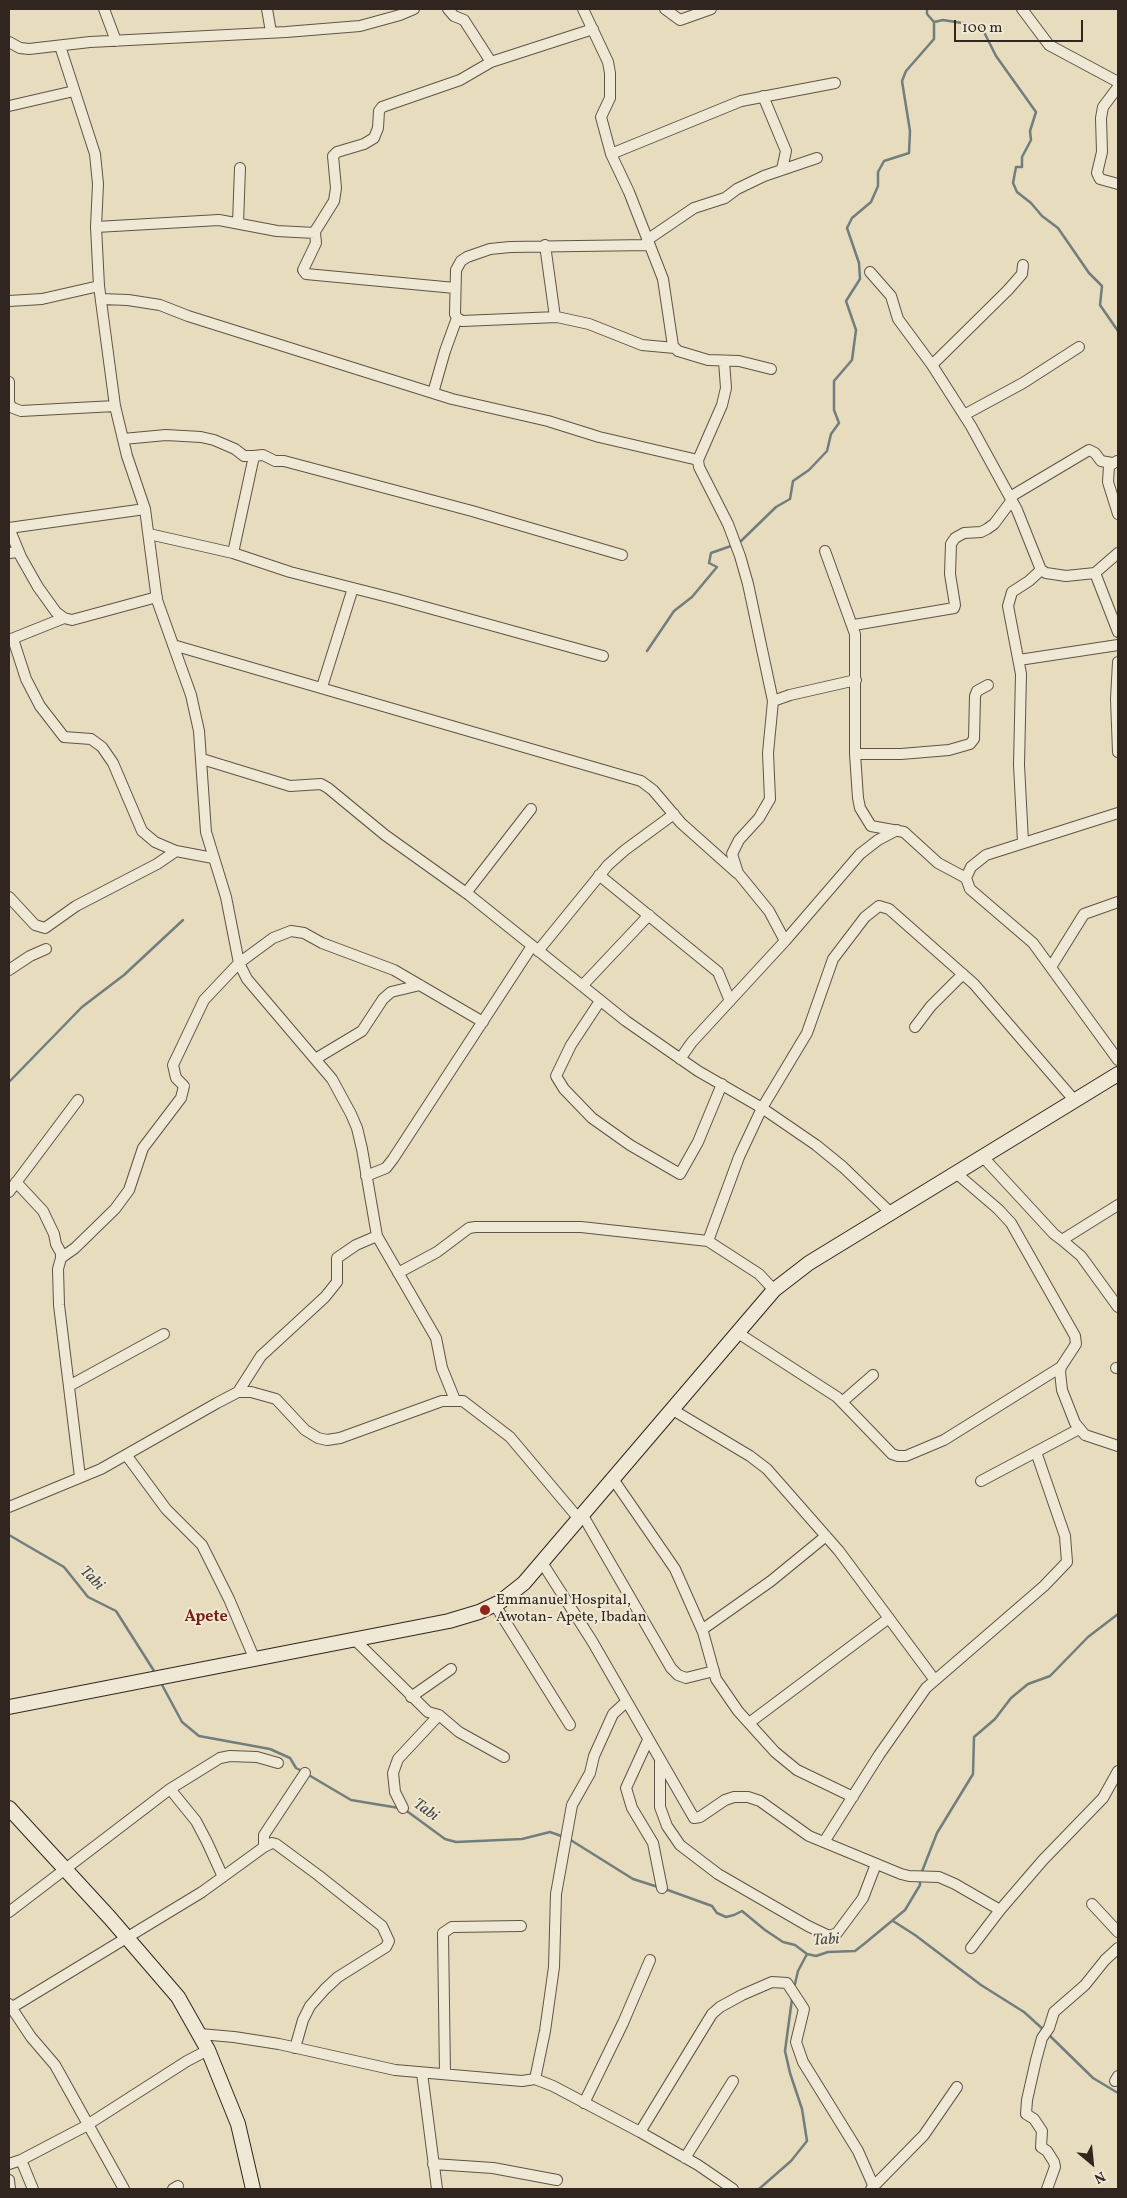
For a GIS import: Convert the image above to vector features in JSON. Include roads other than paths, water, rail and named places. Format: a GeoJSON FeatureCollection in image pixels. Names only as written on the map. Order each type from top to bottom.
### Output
{"type":"FeatureCollection","features":[{"type":"Feature","properties":{"kind":"main road"},"geometry":{"type":"LineString","coordinates":[[9,1707],[449,1621],[495,1605],[524,1583],[774,1290],[809,1263],[1118,1074]]}},
{"type":"Feature","properties":{"kind":"main road"},"geometry":{"type":"LineString","coordinates":[[9,1808],[66,1868],[166,1982],[200,2034],[238,2124],[253,2189]]}},
{"type":"Feature","properties":{"kind":"street"},"geometry":{"type":"LineString","coordinates":[[104,9],[116,41]]}},
{"type":"Feature","properties":{"kind":"street"},"geometry":{"type":"LineString","coordinates":[[267,9],[271,32]]}},
{"type":"Feature","properties":{"kind":"street"},"geometry":{"type":"LineString","coordinates":[[9,42],[20,48],[29,49],[116,41],[360,26],[400,15],[414,9]]}},
{"type":"Feature","properties":{"kind":"street"},"geometry":{"type":"LineString","coordinates":[[448,9],[454,16],[464,20],[491,62]]}},
{"type":"Feature","properties":{"kind":"street"},"geometry":{"type":"LineString","coordinates":[[583,9],[608,62],[610,98],[601,117],[611,154],[629,192],[663,279],[669,328],[675,348]]}},
{"type":"Feature","properties":{"kind":"street"},"geometry":{"type":"LineString","coordinates":[[665,9],[680,20],[711,9]]}},
{"type":"Feature","properties":{"kind":"street"},"geometry":{"type":"LineString","coordinates":[[1022,9],[1049,45],[1118,82]]}},
{"type":"Feature","properties":{"kind":"street"},"geometry":{"type":"LineString","coordinates":[[314,233],[334,201],[336,188],[333,156],[337,152],[364,144],[374,138],[379,111],[382,107],[460,80],[491,62],[593,30]]}},
{"type":"Feature","properties":{"kind":"street"},"geometry":{"type":"LineString","coordinates":[[60,46],[95,154],[98,184],[96,227],[99,286],[115,406],[123,439],[145,509],[157,597],[191,695],[199,731],[206,832],[226,897],[240,963],[247,979],[317,1058],[332,1078],[352,1114],[357,1128],[377,1236],[436,1338],[442,1368],[455,1400]]}},
{"type":"Feature","properties":{"kind":"street"},"geometry":{"type":"LineString","coordinates":[[611,154],[741,101],[835,83]]}},
{"type":"Feature","properties":{"kind":"street"},"geometry":{"type":"LineString","coordinates":[[1118,87],[1103,107],[1101,118],[1102,152],[1097,173],[1100,179],[1118,184]]}},
{"type":"Feature","properties":{"kind":"street"},"geometry":{"type":"LineString","coordinates":[[9,106],[74,91]]}},
{"type":"Feature","properties":{"kind":"street"},"geometry":{"type":"LineString","coordinates":[[763,96],[786,151],[782,169]]}},
{"type":"Feature","properties":{"kind":"street"},"geometry":{"type":"LineString","coordinates":[[433,393],[444,350],[457,318],[456,270],[461,261],[490,249],[545,245],[648,242],[694,208],[725,198],[748,183],[782,169],[817,158]]}},
{"type":"Feature","properties":{"kind":"street"},"geometry":{"type":"LineString","coordinates":[[238,223],[240,168]]}},
{"type":"Feature","properties":{"kind":"street"},"geometry":{"type":"LineString","coordinates":[[96,227],[219,220],[277,231],[314,233]]}},
{"type":"Feature","properties":{"kind":"street"},"geometry":{"type":"LineString","coordinates":[[314,233],[316,243],[303,270],[306,274],[379,279],[455,288]]}},
{"type":"Feature","properties":{"kind":"street"},"geometry":{"type":"LineString","coordinates":[[545,245],[555,317]]}},
{"type":"Feature","properties":{"kind":"street"},"geometry":{"type":"LineString","coordinates":[[932,365],[1008,290],[1022,274],[1023,265]]}},
{"type":"Feature","properties":{"kind":"street"},"geometry":{"type":"LineString","coordinates":[[870,272],[891,296],[898,319],[932,365],[964,415],[1011,498],[1041,570],[1046,574],[1066,576],[1095,573],[1118,553]]}},
{"type":"Feature","properties":{"kind":"street"},"geometry":{"type":"LineString","coordinates":[[9,301],[42,299],[99,286]]}},
{"type":"Feature","properties":{"kind":"street"},"geometry":{"type":"LineString","coordinates":[[101,299],[128,300],[160,305],[433,393],[599,437],[698,460]]}},
{"type":"Feature","properties":{"kind":"street"},"geometry":{"type":"LineString","coordinates":[[457,318],[462,321],[555,317],[589,324],[642,345],[675,348],[708,360],[739,361],[771,369]]}},
{"type":"Feature","properties":{"kind":"street"},"geometry":{"type":"LineString","coordinates":[[964,415],[1023,383],[1079,347]]}},
{"type":"Feature","properties":{"kind":"street"},"geometry":{"type":"LineString","coordinates":[[724,360],[726,388],[722,406],[698,460],[699,467],[728,524],[740,556],[748,584],[773,701],[768,753],[770,799],[759,818],[737,844],[732,854],[738,873]]}},
{"type":"Feature","properties":{"kind":"street"},"geometry":{"type":"LineString","coordinates":[[9,382],[9,404],[21,411],[115,406]]}},
{"type":"Feature","properties":{"kind":"street"},"geometry":{"type":"LineString","coordinates":[[123,439],[166,435],[201,437],[214,440],[235,449],[244,456],[263,455],[275,461],[284,461],[472,511],[622,555]]}},
{"type":"Feature","properties":{"kind":"street"},"geometry":{"type":"LineString","coordinates":[[854,625],[954,608],[950,574],[951,544],[955,538],[964,533],[981,532],[987,529],[994,524],[1011,498],[1089,450],[1101,461],[1115,462]]}},
{"type":"Feature","properties":{"kind":"street"},"geometry":{"type":"LineString","coordinates":[[233,553],[254,456]]}},
{"type":"Feature","properties":{"kind":"street"},"geometry":{"type":"LineString","coordinates":[[1115,462],[1108,470],[1108,482],[1118,514]]}},
{"type":"Feature","properties":{"kind":"street"},"geometry":{"type":"LineString","coordinates":[[145,509],[9,528],[14,553],[56,612],[64,618],[72,620],[157,597]]}},
{"type":"Feature","properties":{"kind":"street"},"geometry":{"type":"LineString","coordinates":[[149,534],[233,553],[290,572],[603,656]]}},
{"type":"Feature","properties":{"kind":"street"},"geometry":{"type":"LineString","coordinates":[[825,551],[854,625],[856,650],[855,754],[858,798],[865,820],[874,828],[897,830],[910,835],[938,863],[966,878]]}},
{"type":"Feature","properties":{"kind":"street"},"geometry":{"type":"LineString","coordinates":[[1022,842],[1019,765],[1021,710],[1019,660],[1008,606],[1012,592],[1029,581],[1041,570]]}},
{"type":"Feature","properties":{"kind":"street"},"geometry":{"type":"LineString","coordinates":[[1095,573],[1118,632]]}},
{"type":"Feature","properties":{"kind":"street"},"geometry":{"type":"LineString","coordinates":[[322,688],[353,588]]}},
{"type":"Feature","properties":{"kind":"street"},"geometry":{"type":"LineString","coordinates":[[64,618],[11,640],[26,679],[40,706],[64,737],[91,739],[102,747],[113,763],[142,831],[155,842],[176,851],[213,858]]}},
{"type":"Feature","properties":{"kind":"street"},"geometry":{"type":"LineString","coordinates":[[173,645],[641,781],[674,814],[743,876],[769,911],[785,941]]}},
{"type":"Feature","properties":{"kind":"street"},"geometry":{"type":"LineString","coordinates":[[1019,660],[1118,645]]}},
{"type":"Feature","properties":{"kind":"street"},"geometry":{"type":"LineString","coordinates":[[1118,662],[1116,699],[1118,752]]}},
{"type":"Feature","properties":{"kind":"street"},"geometry":{"type":"LineString","coordinates":[[773,701],[790,695],[856,680]]}},
{"type":"Feature","properties":{"kind":"street"},"geometry":{"type":"LineString","coordinates":[[855,754],[901,754],[949,750],[970,744],[974,739],[975,696],[977,692],[988,685]]}},
{"type":"Feature","properties":{"kind":"street"},"geometry":{"type":"LineString","coordinates":[[202,759],[290,786],[321,784],[328,788],[385,835],[466,893],[600,1001],[680,1059],[762,1108],[843,1167],[891,1213]]}},
{"type":"Feature","properties":{"kind":"street"},"geometry":{"type":"LineString","coordinates":[[466,893],[531,809]]}},
{"type":"Feature","properties":{"kind":"street"},"geometry":{"type":"LineString","coordinates":[[1118,813],[1022,842],[978,860],[970,867],[966,878],[970,889],[1034,943],[1118,1060]]}},
{"type":"Feature","properties":{"kind":"street"},"geometry":{"type":"LineString","coordinates":[[366,1176],[386,1168],[483,1022],[535,949],[624,850],[674,814]]}},
{"type":"Feature","properties":{"kind":"street"},"geometry":{"type":"LineString","coordinates":[[680,1059],[692,1042],[785,941],[860,854],[878,840],[897,830]]}},
{"type":"Feature","properties":{"kind":"street"},"geometry":{"type":"LineString","coordinates":[[9,897],[35,925],[45,928],[76,906],[157,864],[176,851]]}},
{"type":"Feature","properties":{"kind":"street"},"geometry":{"type":"LineString","coordinates":[[600,875],[718,972],[730,1000]]}},
{"type":"Feature","properties":{"kind":"street"},"geometry":{"type":"LineString","coordinates":[[1051,967],[1084,914],[1118,902]]}},
{"type":"Feature","properties":{"kind":"street"},"geometry":{"type":"LineString","coordinates":[[708,1242],[739,1157],[762,1108],[807,1033],[833,959],[875,908],[882,906],[889,909],[963,974],[1075,1101]]}},
{"type":"Feature","properties":{"kind":"street"},"geometry":{"type":"LineString","coordinates":[[582,986],[649,915]]}},
{"type":"Feature","properties":{"kind":"street"},"geometry":{"type":"LineString","coordinates":[[60,1258],[75,1248],[108,1215],[129,1190],[143,1148],[181,1098],[184,1086],[176,1078],[173,1065],[196,1013],[204,1000],[240,963],[273,938],[291,931],[304,933],[322,943],[394,970],[483,1022]]}},
{"type":"Feature","properties":{"kind":"street"},"geometry":{"type":"LineString","coordinates":[[9,970],[30,956],[46,949]]}},
{"type":"Feature","properties":{"kind":"street"},"geometry":{"type":"LineString","coordinates":[[915,1027],[963,974]]}},
{"type":"Feature","properties":{"kind":"street"},"geometry":{"type":"LineString","coordinates":[[317,1058],[358,1034],[391,992],[420,985]]}},
{"type":"Feature","properties":{"kind":"street"},"geometry":{"type":"LineString","coordinates":[[600,1001],[571,1045],[556,1076],[564,1089],[592,1118],[630,1145],[680,1174],[698,1142],[722,1084]]}},
{"type":"Feature","properties":{"kind":"street"},"geometry":{"type":"LineString","coordinates":[[9,1192],[78,1100]]}},
{"type":"Feature","properties":{"kind":"street"},"geometry":{"type":"LineString","coordinates":[[982,1157],[1054,1234],[1081,1256],[1118,1307]]}},
{"type":"Feature","properties":{"kind":"street"},"geometry":{"type":"LineString","coordinates":[[738,1333],[825,1388],[842,1402],[892,1454],[906,1456],[944,1440],[1061,1367],[1076,1344],[1075,1336],[1068,1322],[1011,1223],[998,1209],[956,1173]]}},
{"type":"Feature","properties":{"kind":"street"},"geometry":{"type":"LineString","coordinates":[[16,1182],[43,1211],[61,1253],[58,1269],[59,1305],[80,1478]]}},
{"type":"Feature","properties":{"kind":"street"},"geometry":{"type":"LineString","coordinates":[[1062,1240],[1118,1205]]}},
{"type":"Feature","properties":{"kind":"street"},"geometry":{"type":"LineString","coordinates":[[398,1273],[437,1252],[469,1228],[581,1226],[708,1242],[759,1274],[774,1290]]}},
{"type":"Feature","properties":{"kind":"street"},"geometry":{"type":"LineString","coordinates":[[9,1507],[80,1478],[127,1456],[238,1392],[261,1356],[325,1297],[337,1282],[336,1258],[356,1244],[377,1236]]}},
{"type":"Feature","properties":{"kind":"street"},"geometry":{"type":"LineString","coordinates":[[69,1386],[164,1334]]}},
{"type":"Feature","properties":{"kind":"street"},"geometry":{"type":"LineString","coordinates":[[1061,1367],[1062,1390],[1079,1429],[1085,1435],[1094,1439],[1118,1446]]}},
{"type":"Feature","properties":{"kind":"street"},"geometry":{"type":"LineString","coordinates":[[842,1402],[873,1375]]}},
{"type":"Feature","properties":{"kind":"street"},"geometry":{"type":"LineString","coordinates":[[238,1392],[251,1392],[276,1399],[304,1430],[318,1438],[327,1440],[340,1438],[442,1401],[463,1401],[510,1437],[580,1517],[671,1668],[678,1675],[686,1678],[714,1671]]}},
{"type":"Feature","properties":{"kind":"street"},"geometry":{"type":"LineString","coordinates":[[673,1410],[750,1456],[767,1469],[826,1536],[934,1679]]}},
{"type":"Feature","properties":{"kind":"street"},"geometry":{"type":"LineString","coordinates":[[981,1481],[1079,1429]]}},
{"type":"Feature","properties":{"kind":"street"},"geometry":{"type":"LineString","coordinates":[[824,1842],[917,1699],[934,1679],[1038,1592],[1067,1562],[1065,1536],[1036,1452]]}},
{"type":"Feature","properties":{"kind":"street"},"geometry":{"type":"LineString","coordinates":[[127,1456],[166,1509],[202,1545],[229,1599],[255,1660]]}},
{"type":"Feature","properties":{"kind":"street"},"geometry":{"type":"LineString","coordinates":[[613,1478],[675,1569],[703,1629],[719,1685],[775,1752],[797,1770],[854,1797]]}},
{"type":"Feature","properties":{"kind":"street"},"geometry":{"type":"LineString","coordinates":[[703,1629],[771,1581],[826,1536]]}},
{"type":"Feature","properties":{"kind":"street"},"geometry":{"type":"LineString","coordinates":[[541,1561],[592,1641],[694,1818],[700,1817],[724,1800],[734,1797],[748,1797],[760,1801],[809,1836],[909,1876],[939,1877],[1000,1910]]}},
{"type":"Feature","properties":{"kind":"street"},"geometry":{"type":"LineString","coordinates":[[495,1605],[570,1725]]}},
{"type":"Feature","properties":{"kind":"street"},"geometry":{"type":"LineString","coordinates":[[749,1723],[889,1618]]}},
{"type":"Feature","properties":{"kind":"street"},"geometry":{"type":"LineString","coordinates":[[355,1640],[428,1712],[438,1715],[459,1732],[504,1756]]}},
{"type":"Feature","properties":{"kind":"street"},"geometry":{"type":"LineString","coordinates":[[412,1697],[451,1669]]}},
{"type":"Feature","properties":{"kind":"street"},"geometry":{"type":"LineString","coordinates":[[534,2079],[545,2031],[554,1967],[556,1894],[572,1804],[590,1773],[594,1756],[613,1714],[626,1702]]}},
{"type":"Feature","properties":{"kind":"street"},"geometry":{"type":"LineString","coordinates":[[403,1808],[395,1792],[393,1773],[398,1759],[438,1715]]}},
{"type":"Feature","properties":{"kind":"street"},"geometry":{"type":"LineString","coordinates":[[648,1740],[626,1788],[632,1808],[653,1843],[662,1888]]}},
{"type":"Feature","properties":{"kind":"street"},"geometry":{"type":"LineString","coordinates":[[9,1912],[170,1789],[220,1758],[230,1756],[257,1757],[278,1762]]}},
{"type":"Feature","properties":{"kind":"street"},"geometry":{"type":"LineString","coordinates":[[660,1761],[660,1807],[667,1826],[680,1845],[718,1874],[808,1926],[829,1936],[837,1933],[863,1898],[876,1864]]}},
{"type":"Feature","properties":{"kind":"street"},"geometry":{"type":"LineString","coordinates":[[264,1847],[264,1835],[305,1773]]}},
{"type":"Feature","properties":{"kind":"street"},"geometry":{"type":"LineString","coordinates":[[971,1948],[1000,1910],[1043,1860],[1094,1809],[1118,1774]]}},
{"type":"Feature","properties":{"kind":"street"},"geometry":{"type":"LineString","coordinates":[[170,1789],[196,1821],[223,1877]]}},
{"type":"Feature","properties":{"kind":"street"},"geometry":{"type":"LineString","coordinates":[[124,2189],[54,2066],[31,2038],[10,2006],[202,1892],[264,1847],[276,1844],[382,1926],[388,1935],[389,1941],[386,1947],[338,1977],[310,2006],[303,2020],[295,2048]]}},
{"type":"Feature","properties":{"kind":"street"},"geometry":{"type":"LineString","coordinates":[[1092,1904],[1118,1932]]}},
{"type":"Feature","properties":{"kind":"street"},"geometry":{"type":"LineString","coordinates":[[445,2074],[443,1933],[452,1927],[522,1926]]}},
{"type":"Feature","properties":{"kind":"street"},"geometry":{"type":"LineString","coordinates":[[1047,2189],[1055,2167],[1054,2162],[1041,2147],[1042,2131],[1034,2119],[1026,2114],[1027,2100],[1042,2038],[1049,2028],[1054,2012],[1085,1984],[1118,1948]]}},
{"type":"Feature","properties":{"kind":"street"},"geometry":{"type":"LineString","coordinates":[[584,2103],[623,2023],[650,1960]]}},
{"type":"Feature","properties":{"kind":"street"},"geometry":{"type":"LineString","coordinates":[[640,2132],[712,2014],[720,2007],[742,1995],[772,1982],[787,1983],[804,2009],[796,2042],[803,2062],[858,2151],[873,2188],[924,2135],[957,2087]]}},
{"type":"Feature","properties":{"kind":"street"},"geometry":{"type":"LineString","coordinates":[[200,2034],[234,2037],[295,2048],[394,2070],[522,2081],[534,2079],[553,2086],[640,2132],[733,2189]]}},
{"type":"Feature","properties":{"kind":"street"},"geometry":{"type":"LineString","coordinates":[[9,2164],[21,2160],[88,2124],[187,2061],[208,2050]]}},
{"type":"Feature","properties":{"kind":"street"},"geometry":{"type":"LineString","coordinates":[[422,2073],[437,2189]]}},
{"type":"Feature","properties":{"kind":"street"},"geometry":{"type":"LineString","coordinates":[[685,2158],[734,2081]]}},
{"type":"Feature","properties":{"kind":"street"},"geometry":{"type":"LineString","coordinates":[[21,2160],[33,2189]]}},
{"type":"Feature","properties":{"kind":"street"},"geometry":{"type":"LineString","coordinates":[[433,2164],[493,2168],[557,2180]]}},
{"type":"Feature","properties":{"kind":"street"},"geometry":{"type":"LineString","coordinates":[[9,2180],[10,2189]]}},
{"type":"Feature","properties":{"kind":"waterway"},"geometry":{"type":"LineString","coordinates":[[927,9],[927,14],[934,22],[943,20],[981,26],[996,56],[1036,112],[1030,131],[1031,140],[1022,157],[1022,167],[1016,167],[1013,183],[1017,192],[1031,203],[1042,216],[1058,228],[1089,273],[1102,286],[1100,305],[1118,331]]}},
{"type":"Feature","properties":{"kind":"waterway"},"geometry":{"type":"LineString","coordinates":[[740,542],[776,507],[790,499],[793,481],[809,470],[827,451],[831,434],[839,423],[834,410],[834,381],[852,360],[856,330],[846,301],[860,279],[859,263],[847,228],[852,218],[871,202],[878,186],[878,172],[884,161],[909,153],[910,131],[902,81],[906,71],[934,39],[934,22]]}},
{"type":"Feature","properties":{"kind":"waterway"},"geometry":{"type":"LineString","coordinates":[[647,651],[674,611],[692,597],[717,567],[709,563],[711,553],[731,546]]}},
{"type":"Feature","properties":{"kind":"waterway"},"geometry":{"type":"LineString","coordinates":[[9,1082],[82,1007],[124,975],[183,920]]}},
{"type":"Feature","properties":{"kind":"waterway","name":"Tabi"},"geometry":{"type":"LineString","coordinates":[[9,1535],[64,1567],[88,1597],[116,1611],[156,1674]]}},
{"type":"Feature","properties":{"kind":"waterway"},"geometry":{"type":"LineString","coordinates":[[921,1874],[937,1833],[973,1774],[974,1737],[995,1719],[1011,1698],[1028,1684],[1050,1676],[1088,1637],[1118,1614]]}},
{"type":"Feature","properties":{"kind":"waterway","name":"Tabi"},"geometry":{"type":"LineString","coordinates":[[161,1683],[182,1722],[199,1736],[270,1749],[290,1758],[296,1768],[302,1771]]}},
{"type":"Feature","properties":{"kind":"waterway","name":"Tabi"},"geometry":{"type":"LineString","coordinates":[[307,1774],[351,1800],[399,1808]]}},
{"type":"Feature","properties":{"kind":"waterway","name":"Tabi"},"geometry":{"type":"LineString","coordinates":[[404,1809],[445,1839],[456,1842],[522,1839],[550,1832],[564,1837]]}},
{"type":"Feature","properties":{"kind":"waterway","name":"Tabi"},"geometry":{"type":"LineString","coordinates":[[569,1839],[633,1879],[658,1887]]}},
{"type":"Feature","properties":{"kind":"waterway","name":"Tabi"},"geometry":{"type":"LineString","coordinates":[[665,1889],[712,1906],[717,1913],[726,1917],[742,1911],[783,1942],[795,1945],[807,1954],[816,1956],[828,1952],[855,1951],[905,1910],[920,1885],[920,1880]]}},
{"type":"Feature","properties":{"kind":"waterway","name":"Tabi"},"geometry":{"type":"LineString","coordinates":[[893,1921],[915,1935],[981,1985],[1024,2012],[1045,2031]]}},
{"type":"Feature","properties":{"kind":"waterway"},"geometry":{"type":"LineString","coordinates":[[794,1988],[798,1971],[807,1954]]}},
{"type":"Feature","properties":{"kind":"waterway"},"geometry":{"type":"LineString","coordinates":[[759,2189],[791,2161],[807,2141],[802,2109],[785,2051],[792,1999]]}},
{"type":"Feature","properties":{"kind":"waterway","name":"Tabi"},"geometry":{"type":"LineString","coordinates":[[1049,2035],[1093,2078],[1118,2093]]}},
{"type":"Feature","properties":{"kind":"place","name":"Emmanuel Hospital, Awotan- Apete, Ibadan"},"geometry":{"type":"Point","coordinates":[485,1610]}},
{"type":"Feature","properties":{"kind":"district","name":"Apete"},"geometry":{"type":"Point","coordinates":[206,1618]}}]}
